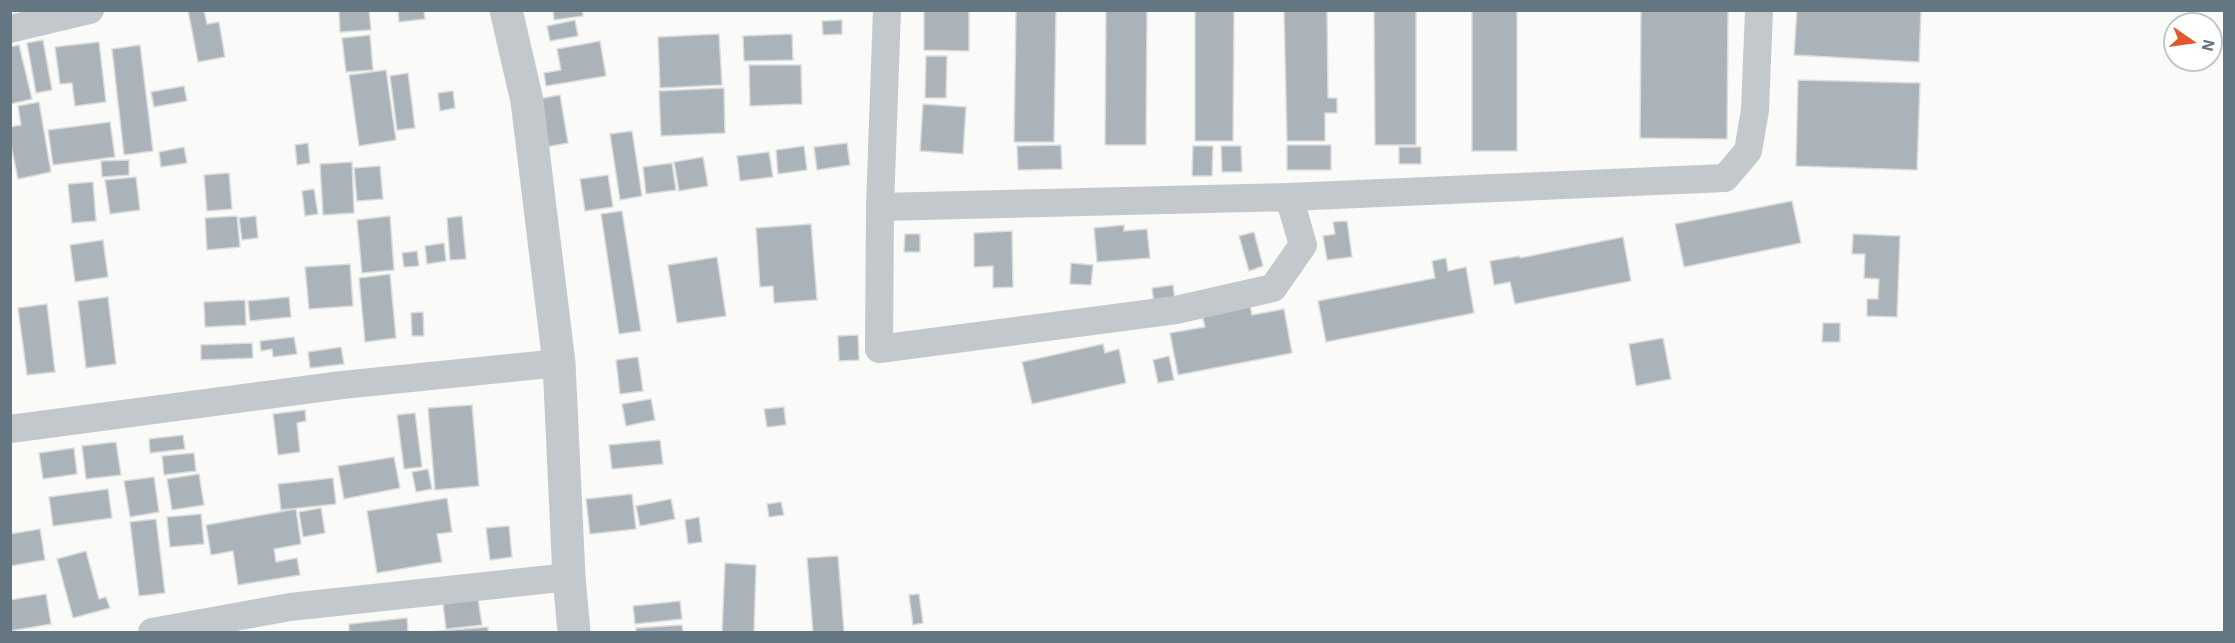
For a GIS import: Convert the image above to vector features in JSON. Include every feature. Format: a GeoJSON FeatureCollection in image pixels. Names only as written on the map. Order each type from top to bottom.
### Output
{"type":"FeatureCollection","features":[{"type":"Feature","properties":{"kind":"street"},"geometry":{"type":"LineString","coordinates":[[10,29],[90,10]]}},
{"type":"Feature","properties":{"kind":"street"},"geometry":{"type":"LineString","coordinates":[[506,10],[527,101],[559,363],[569,577],[574,633]]}},
{"type":"Feature","properties":{"kind":"street"},"geometry":{"type":"LineString","coordinates":[[887,10],[880,207],[879,350],[1176,310],[1273,288],[1303,245],[1289,197]]}},
{"type":"Feature","properties":{"kind":"street"},"geometry":{"type":"LineString","coordinates":[[880,207],[1289,197],[1725,178],[1748,151],[1755,110],[1759,10]]}},
{"type":"Feature","properties":{"kind":"street"},"geometry":{"type":"LineString","coordinates":[[10,429],[342,385],[559,363]]}},
{"type":"Feature","properties":{"kind":"street"},"geometry":{"type":"LineString","coordinates":[[152,633],[290,607],[569,577]]}},
{"type":"Feature","properties":{"kind":"building"},"geometry":{"type":"Polygon","coordinates":[[[188,10],[204,10],[207,24],[219,22],[225,57],[198,62],[188,10]]]}},
{"type":"Feature","properties":{"kind":"building"},"geometry":{"type":"Polygon","coordinates":[[[339,10],[369,10],[371,30],[340,32],[339,10]]]}},
{"type":"Feature","properties":{"kind":"building"},"geometry":{"type":"Polygon","coordinates":[[[398,10],[424,10],[425,19],[399,22],[398,10]]]}},
{"type":"Feature","properties":{"kind":"building"},"geometry":{"type":"Polygon","coordinates":[[[553,10],[582,10],[583,16],[554,20],[553,10]]]}},
{"type":"Feature","properties":{"kind":"building"},"geometry":{"type":"Polygon","coordinates":[[[924,10],[969,10],[969,51],[924,50],[924,10]]]}},
{"type":"Feature","properties":{"kind":"building"},"geometry":{"type":"Polygon","coordinates":[[[1016,10],[1056,10],[1054,142],[1014,142],[1016,10]]]}},
{"type":"Feature","properties":{"kind":"building"},"geometry":{"type":"Polygon","coordinates":[[[1106,10],[1147,10],[1146,145],[1105,145],[1106,10]]]}},
{"type":"Feature","properties":{"kind":"building"},"geometry":{"type":"Polygon","coordinates":[[[1195,10],[1234,10],[1233,141],[1195,141],[1195,10]]]}},
{"type":"Feature","properties":{"kind":"building"},"geometry":{"type":"Polygon","coordinates":[[[1284,10],[1327,10],[1328,98],[1337,98],[1337,113],[1325,113],[1325,141],[1287,141],[1284,10]]]}},
{"type":"Feature","properties":{"kind":"building"},"geometry":{"type":"Polygon","coordinates":[[[1374,10],[1416,10],[1416,145],[1375,145],[1374,10]]]}},
{"type":"Feature","properties":{"kind":"building"},"geometry":{"type":"Polygon","coordinates":[[[1472,10],[1517,10],[1517,151],[1472,151],[1472,10]]]}},
{"type":"Feature","properties":{"kind":"building"},"geometry":{"type":"Polygon","coordinates":[[[1641,10],[1728,10],[1727,139],[1640,138],[1641,10]]]}},
{"type":"Feature","properties":{"kind":"building"},"geometry":{"type":"Polygon","coordinates":[[[1797,10],[1921,10],[1919,62],[1794,55],[1797,10]]]}},
{"type":"Feature","properties":{"kind":"building"},"geometry":{"type":"Polygon","coordinates":[[[575,20],[578,36],[550,41],[547,26],[575,20]]]}},
{"type":"Feature","properties":{"kind":"building"},"geometry":{"type":"Polygon","coordinates":[[[842,20],[842,34],[823,35],[822,21],[842,20]]]}},
{"type":"Feature","properties":{"kind":"building"},"geometry":{"type":"Polygon","coordinates":[[[719,34],[722,85],[660,88],[658,37],[719,34]]]}},
{"type":"Feature","properties":{"kind":"building"},"geometry":{"type":"Polygon","coordinates":[[[792,34],[793,60],[744,61],[743,36],[792,34]]]}},
{"type":"Feature","properties":{"kind":"building"},"geometry":{"type":"Polygon","coordinates":[[[370,35],[373,70],[346,72],[342,38],[370,35]]]}},
{"type":"Feature","properties":{"kind":"building"},"geometry":{"type":"Polygon","coordinates":[[[43,40],[52,90],[36,93],[27,43],[43,40]]]}},
{"type":"Feature","properties":{"kind":"building"},"geometry":{"type":"Polygon","coordinates":[[[600,41],[606,76],[546,86],[544,73],[561,70],[557,49],[600,41]]]}},
{"type":"Feature","properties":{"kind":"building"},"geometry":{"type":"Polygon","coordinates":[[[99,42],[106,102],[75,106],[72,83],[60,84],[55,47],[99,42]]]}},
{"type":"Feature","properties":{"kind":"building"},"geometry":{"type":"Polygon","coordinates":[[[19,45],[32,99],[10,104],[10,47],[19,45]]]}},
{"type":"Feature","properties":{"kind":"building"},"geometry":{"type":"Polygon","coordinates":[[[140,45],[153,151],[124,155],[112,49],[140,45]]]}},
{"type":"Feature","properties":{"kind":"building"},"geometry":{"type":"Polygon","coordinates":[[[926,56],[947,56],[946,98],[925,98],[926,56]]]}},
{"type":"Feature","properties":{"kind":"building"},"geometry":{"type":"Polygon","coordinates":[[[749,65],[801,65],[802,104],[750,106],[749,65]]]}},
{"type":"Feature","properties":{"kind":"building"},"geometry":{"type":"Polygon","coordinates":[[[386,70],[396,140],[359,146],[349,75],[386,70]]]}},
{"type":"Feature","properties":{"kind":"building"},"geometry":{"type":"Polygon","coordinates":[[[408,73],[415,128],[397,130],[390,76],[408,73]]]}},
{"type":"Feature","properties":{"kind":"building"},"geometry":{"type":"Polygon","coordinates":[[[1798,80],[1920,83],[1917,170],[1796,166],[1798,80]]]}},
{"type":"Feature","properties":{"kind":"building"},"geometry":{"type":"Polygon","coordinates":[[[184,86],[187,101],[154,107],[151,92],[184,86]]]}},
{"type":"Feature","properties":{"kind":"building"},"geometry":{"type":"Polygon","coordinates":[[[724,88],[725,133],[661,136],[659,91],[724,88]]]}},
{"type":"Feature","properties":{"kind":"building"},"geometry":{"type":"Polygon","coordinates":[[[453,91],[455,108],[440,111],[438,93],[453,91]]]}},
{"type":"Feature","properties":{"kind":"building"},"geometry":{"type":"Polygon","coordinates":[[[560,95],[568,143],[546,147],[538,99],[560,95]]]}},
{"type":"Feature","properties":{"kind":"building"},"geometry":{"type":"Polygon","coordinates":[[[39,102],[51,172],[18,179],[10,140],[10,127],[21,125],[18,106],[39,102]]]}},
{"type":"Feature","properties":{"kind":"building"},"geometry":{"type":"Polygon","coordinates":[[[923,104],[966,107],[963,154],[920,151],[923,104]]]}},
{"type":"Feature","properties":{"kind":"building"},"geometry":{"type":"Polygon","coordinates":[[[110,122],[115,157],[53,165],[48,130],[110,122]]]}},
{"type":"Feature","properties":{"kind":"building"},"geometry":{"type":"Polygon","coordinates":[[[632,131],[642,196],[620,200],[610,134],[632,131]]]}},
{"type":"Feature","properties":{"kind":"building"},"geometry":{"type":"Polygon","coordinates":[[[308,143],[310,163],[297,165],[295,145],[308,143]]]}},
{"type":"Feature","properties":{"kind":"building"},"geometry":{"type":"Polygon","coordinates":[[[847,143],[850,165],[817,170],[814,147],[847,143]]]}},
{"type":"Feature","properties":{"kind":"building"},"geometry":{"type":"Polygon","coordinates":[[[1061,145],[1062,169],[1018,170],[1017,146],[1061,145]]]}},
{"type":"Feature","properties":{"kind":"building"},"geometry":{"type":"Polygon","coordinates":[[[1287,145],[1331,145],[1331,170],[1287,170],[1287,145]]]}},
{"type":"Feature","properties":{"kind":"building"},"geometry":{"type":"Polygon","coordinates":[[[804,146],[807,170],[778,174],[776,150],[804,146]]]}},
{"type":"Feature","properties":{"kind":"building"},"geometry":{"type":"Polygon","coordinates":[[[1193,146],[1213,146],[1212,176],[1192,176],[1193,146]]]}},
{"type":"Feature","properties":{"kind":"building"},"geometry":{"type":"Polygon","coordinates":[[[1221,146],[1241,146],[1242,172],[1222,172],[1221,146]]]}},
{"type":"Feature","properties":{"kind":"building"},"geometry":{"type":"Polygon","coordinates":[[[184,147],[187,163],[161,167],[159,152],[184,147]]]}},
{"type":"Feature","properties":{"kind":"building"},"geometry":{"type":"Polygon","coordinates":[[[1399,147],[1421,147],[1421,164],[1399,164],[1399,147]]]}},
{"type":"Feature","properties":{"kind":"building"},"geometry":{"type":"Polygon","coordinates":[[[769,152],[773,177],[740,181],[737,156],[769,152]]]}},
{"type":"Feature","properties":{"kind":"building"},"geometry":{"type":"Polygon","coordinates":[[[703,157],[708,186],[679,191],[674,162],[703,157]]]}},
{"type":"Feature","properties":{"kind":"building"},"geometry":{"type":"Polygon","coordinates":[[[129,160],[129,175],[102,177],[101,161],[129,160]]]}},
{"type":"Feature","properties":{"kind":"building"},"geometry":{"type":"Polygon","coordinates":[[[352,162],[354,213],[323,215],[320,164],[352,162]]]}},
{"type":"Feature","properties":{"kind":"building"},"geometry":{"type":"Polygon","coordinates":[[[672,163],[676,190],[646,194],[643,167],[672,163]]]}},
{"type":"Feature","properties":{"kind":"building"},"geometry":{"type":"Polygon","coordinates":[[[380,166],[383,199],[357,201],[354,168],[380,166]]]}},
{"type":"Feature","properties":{"kind":"building"},"geometry":{"type":"Polygon","coordinates":[[[229,173],[232,209],[207,211],[204,175],[229,173]]]}},
{"type":"Feature","properties":{"kind":"building"},"geometry":{"type":"Polygon","coordinates":[[[608,175],[613,207],[585,211],[580,179],[608,175]]]}},
{"type":"Feature","properties":{"kind":"building"},"geometry":{"type":"Polygon","coordinates":[[[136,177],[140,210],[110,214],[105,180],[136,177]]]}},
{"type":"Feature","properties":{"kind":"building"},"geometry":{"type":"Polygon","coordinates":[[[93,182],[96,221],[72,223],[68,184],[93,182]]]}},
{"type":"Feature","properties":{"kind":"building"},"geometry":{"type":"Polygon","coordinates":[[[314,189],[318,214],[305,216],[302,191],[314,189]]]}},
{"type":"Feature","properties":{"kind":"building"},"geometry":{"type":"Polygon","coordinates":[[[1792,201],[1801,243],[1684,267],[1675,224],[1792,201]]]}},
{"type":"Feature","properties":{"kind":"building"},"geometry":{"type":"Polygon","coordinates":[[[622,211],[641,331],[619,334],[601,214],[622,211]]]}},
{"type":"Feature","properties":{"kind":"building"},"geometry":{"type":"Polygon","coordinates":[[[237,216],[240,247],[207,250],[205,218],[237,216]]]}},
{"type":"Feature","properties":{"kind":"building"},"geometry":{"type":"Polygon","coordinates":[[[256,216],[258,238],[242,240],[239,218],[256,216]]]}},
{"type":"Feature","properties":{"kind":"building"},"geometry":{"type":"Polygon","coordinates":[[[390,216],[394,270],[362,273],[357,220],[390,216]]]}},
{"type":"Feature","properties":{"kind":"building"},"geometry":{"type":"Polygon","coordinates":[[[462,216],[466,259],[450,260],[447,218],[462,216]]]}},
{"type":"Feature","properties":{"kind":"building"},"geometry":{"type":"Polygon","coordinates":[[[1347,221],[1352,257],[1327,260],[1323,236],[1335,234],[1333,222],[1347,221]]]}},
{"type":"Feature","properties":{"kind":"building"},"geometry":{"type":"Polygon","coordinates":[[[811,224],[817,300],[774,303],[773,286],[760,287],[756,228],[811,224]]]}},
{"type":"Feature","properties":{"kind":"building"},"geometry":{"type":"Polygon","coordinates":[[[1124,225],[1124,231],[1147,229],[1150,258],[1097,262],[1094,228],[1124,225]]]}},
{"type":"Feature","properties":{"kind":"building"},"geometry":{"type":"Polygon","coordinates":[[[1012,231],[1013,287],[993,288],[993,266],[974,267],[974,233],[1012,231]]]}},
{"type":"Feature","properties":{"kind":"building"},"geometry":{"type":"Polygon","coordinates":[[[1254,232],[1263,266],[1249,271],[1239,236],[1254,232]]]}},
{"type":"Feature","properties":{"kind":"building"},"geometry":{"type":"Polygon","coordinates":[[[905,234],[920,234],[920,252],[904,252],[905,234]]]}},
{"type":"Feature","properties":{"kind":"building"},"geometry":{"type":"Polygon","coordinates":[[[1853,234],[1900,236],[1897,317],[1867,316],[1867,299],[1878,299],[1879,279],[1864,278],[1865,254],[1852,254],[1853,234]]]}},
{"type":"Feature","properties":{"kind":"building"},"geometry":{"type":"Polygon","coordinates":[[[1623,237],[1631,281],[1515,304],[1510,282],[1494,285],[1490,261],[1520,256],[1520,258],[1623,237]]]}},
{"type":"Feature","properties":{"kind":"building"},"geometry":{"type":"Polygon","coordinates":[[[103,240],[108,277],[75,282],[70,245],[103,240]]]}},
{"type":"Feature","properties":{"kind":"building"},"geometry":{"type":"Polygon","coordinates":[[[444,243],[446,261],[427,264],[425,246],[444,243]]]}},
{"type":"Feature","properties":{"kind":"building"},"geometry":{"type":"Polygon","coordinates":[[[417,251],[419,266],[404,267],[402,253],[417,251]]]}},
{"type":"Feature","properties":{"kind":"building"},"geometry":{"type":"Polygon","coordinates":[[[717,257],[726,316],[677,323],[668,265],[717,257]]]}},
{"type":"Feature","properties":{"kind":"building"},"geometry":{"type":"Polygon","coordinates":[[[1446,258],[1448,271],[1466,267],[1474,313],[1326,342],[1318,301],[1435,278],[1432,261],[1446,258]]]}},
{"type":"Feature","properties":{"kind":"building"},"geometry":{"type":"Polygon","coordinates":[[[1071,263],[1093,265],[1091,285],[1070,284],[1071,263]]]}},
{"type":"Feature","properties":{"kind":"building"},"geometry":{"type":"Polygon","coordinates":[[[350,264],[353,306],[309,309],[305,267],[350,264]]]}},
{"type":"Feature","properties":{"kind":"building"},"geometry":{"type":"Polygon","coordinates":[[[390,274],[396,338],[365,342],[359,278],[390,274]]]}},
{"type":"Feature","properties":{"kind":"building"},"geometry":{"type":"Polygon","coordinates":[[[1173,285],[1175,301],[1154,304],[1152,288],[1173,285]]]}},
{"type":"Feature","properties":{"kind":"building"},"geometry":{"type":"Polygon","coordinates":[[[108,297],[116,364],[86,368],[78,301],[108,297]]]}},
{"type":"Feature","properties":{"kind":"building"},"geometry":{"type":"Polygon","coordinates":[[[289,297],[291,317],[250,321],[248,301],[289,297]]]}},
{"type":"Feature","properties":{"kind":"building"},"geometry":{"type":"Polygon","coordinates":[[[245,300],[246,325],[205,327],[204,302],[245,300]]]}},
{"type":"Feature","properties":{"kind":"building"},"geometry":{"type":"Polygon","coordinates":[[[1249,301],[1252,315],[1284,309],[1292,353],[1178,375],[1170,333],[1205,327],[1201,310],[1249,301]]]}},
{"type":"Feature","properties":{"kind":"building"},"geometry":{"type":"Polygon","coordinates":[[[47,304],[55,372],[27,375],[18,308],[47,304]]]}},
{"type":"Feature","properties":{"kind":"building"},"geometry":{"type":"Polygon","coordinates":[[[423,312],[424,336],[412,336],[411,313],[423,312]]]}},
{"type":"Feature","properties":{"kind":"building"},"geometry":{"type":"Polygon","coordinates":[[[1823,323],[1840,323],[1840,342],[1822,342],[1823,323]]]}},
{"type":"Feature","properties":{"kind":"building"},"geometry":{"type":"Polygon","coordinates":[[[858,335],[859,360],[839,361],[838,336],[858,335]]]}},
{"type":"Feature","properties":{"kind":"building"},"geometry":{"type":"Polygon","coordinates":[[[294,337],[297,354],[273,357],[272,349],[261,351],[260,341],[294,337]]]}},
{"type":"Feature","properties":{"kind":"building"},"geometry":{"type":"Polygon","coordinates":[[[1663,338],[1671,379],[1636,386],[1629,344],[1663,338]]]}},
{"type":"Feature","properties":{"kind":"building"},"geometry":{"type":"Polygon","coordinates":[[[252,343],[253,358],[201,360],[201,345],[252,343]]]}},
{"type":"Feature","properties":{"kind":"building"},"geometry":{"type":"Polygon","coordinates":[[[1103,344],[1105,353],[1119,349],[1126,383],[1032,404],[1022,362],[1103,344]]]}},
{"type":"Feature","properties":{"kind":"building"},"geometry":{"type":"Polygon","coordinates":[[[341,347],[344,364],[310,368],[308,352],[341,347]]]}},
{"type":"Feature","properties":{"kind":"building"},"geometry":{"type":"Polygon","coordinates":[[[1169,356],[1174,380],[1158,383],[1153,360],[1169,356]]]}},
{"type":"Feature","properties":{"kind":"building"},"geometry":{"type":"Polygon","coordinates":[[[638,357],[643,391],[620,394],[616,360],[638,357]]]}},
{"type":"Feature","properties":{"kind":"building"},"geometry":{"type":"Polygon","coordinates":[[[651,399],[655,420],[626,426],[622,404],[651,399]]]}},
{"type":"Feature","properties":{"kind":"building"},"geometry":{"type":"Polygon","coordinates":[[[472,405],[479,486],[435,490],[428,408],[472,405]]]}},
{"type":"Feature","properties":{"kind":"building"},"geometry":{"type":"Polygon","coordinates":[[[784,407],[786,425],[767,427],[764,409],[784,407]]]}},
{"type":"Feature","properties":{"kind":"building"},"geometry":{"type":"Polygon","coordinates":[[[305,410],[306,421],[297,423],[300,452],[278,455],[273,414],[305,410]]]}},
{"type":"Feature","properties":{"kind":"building"},"geometry":{"type":"Polygon","coordinates":[[[415,413],[422,467],[404,469],[397,415],[415,413]]]}},
{"type":"Feature","properties":{"kind":"building"},"geometry":{"type":"Polygon","coordinates":[[[183,435],[185,449],[150,453],[149,439],[183,435]]]}},
{"type":"Feature","properties":{"kind":"building"},"geometry":{"type":"Polygon","coordinates":[[[660,440],[663,464],[612,469],[609,445],[660,440]]]}},
{"type":"Feature","properties":{"kind":"building"},"geometry":{"type":"Polygon","coordinates":[[[116,442],[121,475],[86,479],[82,446],[116,442]]]}},
{"type":"Feature","properties":{"kind":"building"},"geometry":{"type":"Polygon","coordinates":[[[74,448],[77,474],[43,479],[39,453],[74,448]]]}},
{"type":"Feature","properties":{"kind":"building"},"geometry":{"type":"Polygon","coordinates":[[[194,453],[196,471],[164,475],[162,456],[194,453]]]}},
{"type":"Feature","properties":{"kind":"building"},"geometry":{"type":"Polygon","coordinates":[[[394,457],[400,488],[344,499],[338,466],[394,457]]]}},
{"type":"Feature","properties":{"kind":"building"},"geometry":{"type":"Polygon","coordinates":[[[428,469],[432,489],[416,492],[412,472],[428,469]]]}},
{"type":"Feature","properties":{"kind":"building"},"geometry":{"type":"Polygon","coordinates":[[[199,474],[204,505],[172,510],[167,479],[199,474]]]}},
{"type":"Feature","properties":{"kind":"building"},"geometry":{"type":"Polygon","coordinates":[[[154,477],[159,512],[130,517],[124,481],[154,477]]]}},
{"type":"Feature","properties":{"kind":"building"},"geometry":{"type":"Polygon","coordinates":[[[333,478],[336,504],[281,510],[278,484],[333,478]]]}},
{"type":"Feature","properties":{"kind":"building"},"geometry":{"type":"Polygon","coordinates":[[[108,489],[112,518],[53,526],[49,497],[108,489]]]}},
{"type":"Feature","properties":{"kind":"building"},"geometry":{"type":"Polygon","coordinates":[[[632,494],[636,529],[590,534],[586,499],[632,494]]]}},
{"type":"Feature","properties":{"kind":"building"},"geometry":{"type":"Polygon","coordinates":[[[447,498],[452,532],[437,534],[442,562],[377,573],[367,511],[447,498]]]}},
{"type":"Feature","properties":{"kind":"building"},"geometry":{"type":"Polygon","coordinates":[[[671,499],[675,519],[640,526],[636,506],[671,499]]]}},
{"type":"Feature","properties":{"kind":"building"},"geometry":{"type":"Polygon","coordinates":[[[781,502],[784,515],[769,517],[767,504],[781,502]]]}},
{"type":"Feature","properties":{"kind":"building"},"geometry":{"type":"Polygon","coordinates":[[[321,508],[325,533],[303,537],[299,512],[321,508]]]}},
{"type":"Feature","properties":{"kind":"building"},"geometry":{"type":"Polygon","coordinates":[[[296,509],[301,544],[274,549],[276,562],[297,558],[300,575],[238,585],[233,551],[211,555],[206,525],[296,509]]]}},
{"type":"Feature","properties":{"kind":"building"},"geometry":{"type":"Polygon","coordinates":[[[201,514],[204,544],[170,547],[167,517],[201,514]]]}},
{"type":"Feature","properties":{"kind":"building"},"geometry":{"type":"Polygon","coordinates":[[[699,517],[702,542],[688,544],[685,520],[699,517]]]}},
{"type":"Feature","properties":{"kind":"building"},"geometry":{"type":"Polygon","coordinates":[[[156,519],[165,593],[139,596],[130,522],[156,519]]]}},
{"type":"Feature","properties":{"kind":"building"},"geometry":{"type":"Polygon","coordinates":[[[509,526],[512,557],[490,560],[486,528],[509,526]]]}},
{"type":"Feature","properties":{"kind":"building"},"geometry":{"type":"Polygon","coordinates":[[[40,529],[45,560],[10,566],[10,534],[40,529]]]}},
{"type":"Feature","properties":{"kind":"building"},"geometry":{"type":"Polygon","coordinates":[[[86,551],[99,599],[106,597],[110,608],[73,618],[57,559],[86,551]]]}},
{"type":"Feature","properties":{"kind":"building"},"geometry":{"type":"Polygon","coordinates":[[[838,556],[844,632],[813,632],[807,558],[838,556]]]}},
{"type":"Feature","properties":{"kind":"building"},"geometry":{"type":"Polygon","coordinates":[[[725,563],[756,565],[754,632],[722,632],[725,563]]]}},
{"type":"Feature","properties":{"kind":"building"},"geometry":{"type":"Polygon","coordinates":[[[46,594],[51,624],[10,631],[10,600],[46,594]]]}},
{"type":"Feature","properties":{"kind":"building"},"geometry":{"type":"Polygon","coordinates":[[[919,594],[923,623],[913,625],[909,595],[919,594]]]}},
{"type":"Feature","properties":{"kind":"building"},"geometry":{"type":"Polygon","coordinates":[[[478,599],[482,625],[446,629],[443,603],[478,599]]]}},
{"type":"Feature","properties":{"kind":"building"},"geometry":{"type":"Polygon","coordinates":[[[680,601],[682,619],[635,624],[633,606],[680,601]]]}},
{"type":"Feature","properties":{"kind":"building"},"geometry":{"type":"Polygon","coordinates":[[[407,618],[408,632],[349,632],[349,624],[407,618]]]}},
{"type":"Feature","properties":{"kind":"building"},"geometry":{"type":"Polygon","coordinates":[[[682,625],[683,632],[636,632],[636,628],[682,625]]]}},
{"type":"Feature","properties":{"kind":"building"},"geometry":{"type":"Polygon","coordinates":[[[488,627],[488,632],[427,632],[488,627]]]}}]}
